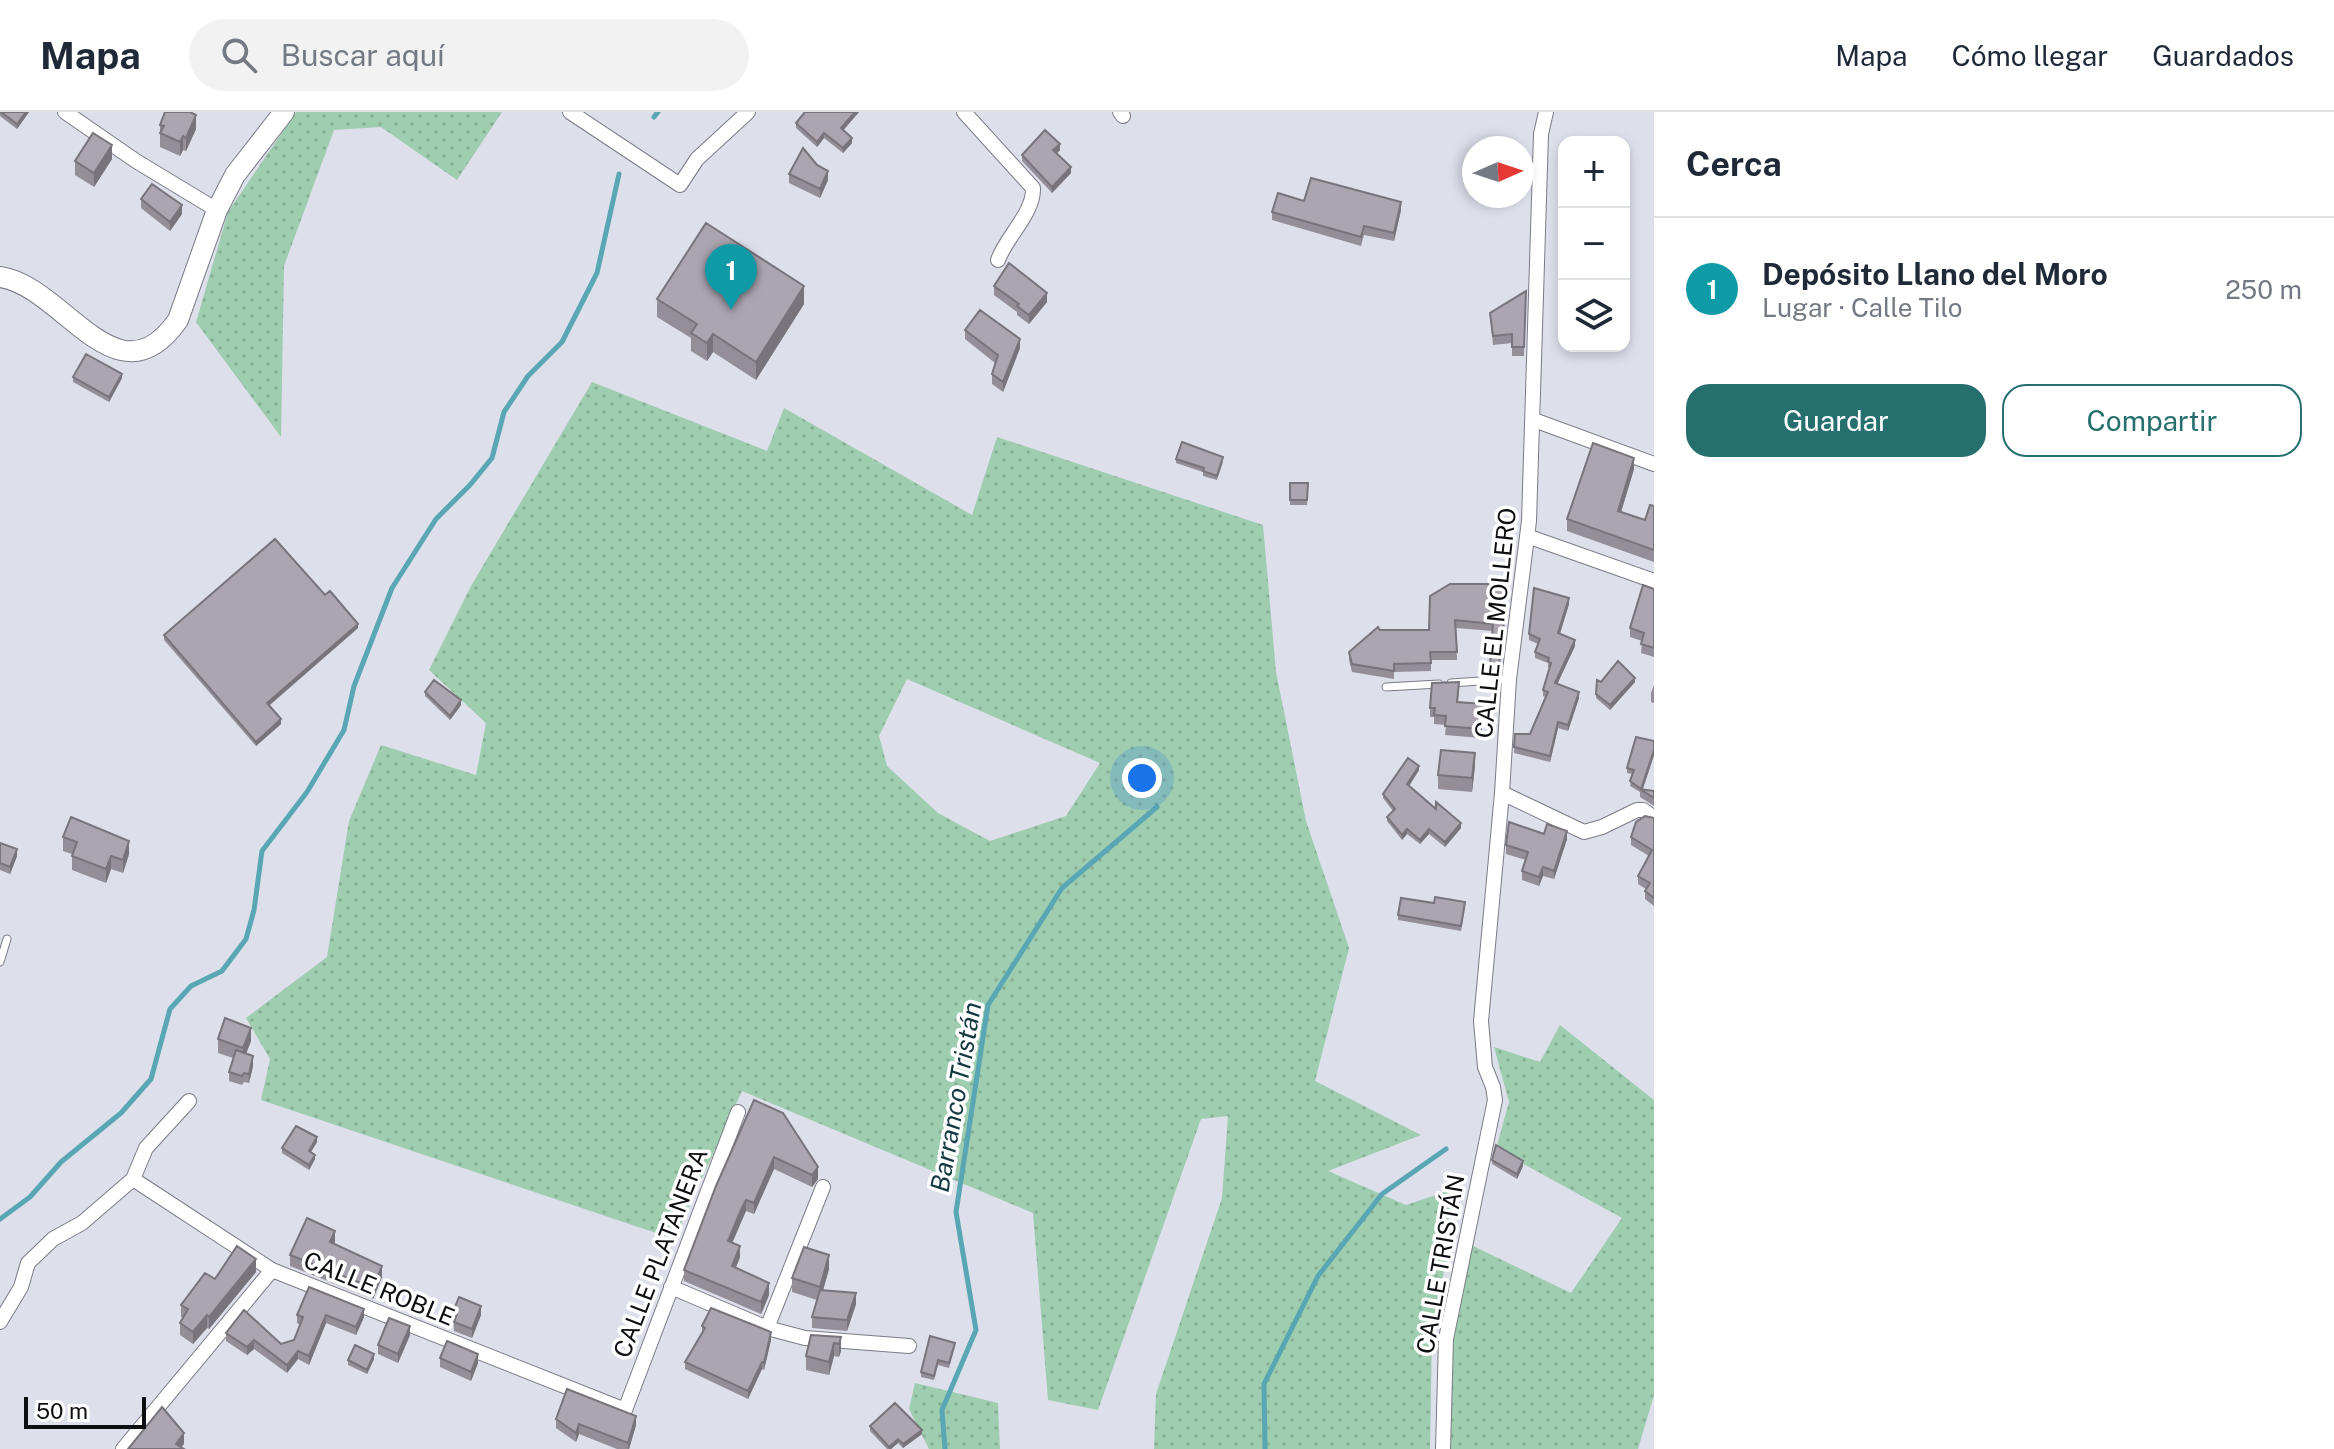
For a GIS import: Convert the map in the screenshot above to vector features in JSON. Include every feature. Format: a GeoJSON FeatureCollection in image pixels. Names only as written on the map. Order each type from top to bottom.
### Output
{"type":"FeatureCollection","features":[{"type":"Feature","properties":{"kind":"main road"},"geometry":{"type":"LineString","coordinates":[[0,277],[13,279],[37,291],[85,332],[117,350],[129,352],[155,346],[178,320],[217,210],[235,175],[284,112]]}},
{"type":"Feature","properties":{"kind":"street"},"geometry":{"type":"LineString","coordinates":[[65,112],[136,161],[217,210]]}},
{"type":"Feature","properties":{"kind":"street"},"geometry":{"type":"LineString","coordinates":[[570,112],[586,116],[680,185],[697,159],[748,112]]}},
{"type":"Feature","properties":{"kind":"street"},"geometry":{"type":"LineString","coordinates":[[964,112],[1033,188],[1034,199],[1002,247],[998,260]]}},
{"type":"Feature","properties":{"kind":"street","name":"CALLE EL MOLLERO"},"geometry":{"type":"LineString","coordinates":[[1489,1135],[1495,1100],[1485,1067],[1481,1021],[1509,679],[1527,536],[1534,420],[1541,134],[1546,112]]}},
{"type":"Feature","properties":{"kind":"street"},"geometry":{"type":"LineString","coordinates":[[1534,420],[1654,464]]}},
{"type":"Feature","properties":{"kind":"street"},"geometry":{"type":"LineString","coordinates":[[1527,536],[1654,581]]}},
{"type":"Feature","properties":{"kind":"street"},"geometry":{"type":"LineString","coordinates":[[1502,793],[1584,832],[1602,827],[1630,812],[1643,810],[1653,815]]}},
{"type":"Feature","properties":{"kind":"street"},"geometry":{"type":"LineString","coordinates":[[0,1322],[21,1287],[28,1263],[53,1239],[82,1223],[133,1179],[146,1148],[189,1101]]}},
{"type":"Feature","properties":{"kind":"street","name":"CALLE PLATANERA"},"geometry":{"type":"LineString","coordinates":[[625,1410],[738,1112]]}},
{"type":"Feature","properties":{"kind":"street","name":"CALLE TRISTÁN"},"geometry":{"type":"LineString","coordinates":[[1443,1449],[1446,1339],[1489,1135]]}},
{"type":"Feature","properties":{"kind":"street","name":"CALLE ROBLE"},"geometry":{"type":"LineString","coordinates":[[133,1179],[272,1270],[625,1410]]}},
{"type":"Feature","properties":{"kind":"street"},"geometry":{"type":"LineString","coordinates":[[767,1328],[823,1187]]}},
{"type":"Feature","properties":{"kind":"street"},"geometry":{"type":"LineString","coordinates":[[123,1449],[272,1270]]}},
{"type":"Feature","properties":{"kind":"street"},"geometry":{"type":"LineString","coordinates":[[671,1287],[767,1328],[805,1338],[909,1346]]}},
{"type":"Feature","properties":{"kind":"lane"},"geometry":{"type":"LineString","coordinates":[[1386,687],[1509,679]]}},
{"type":"Feature","properties":{"kind":"lane"},"geometry":{"type":"LineString","coordinates":[[0,962],[7,939]]}},
{"type":"Feature","properties":{"kind":"green space"},"geometry":{"type":"Polygon","coordinates":[[[296,112],[502,112],[457,180],[381,127],[334,130],[284,266],[281,437],[196,322],[228,212],[296,112]]]}},
{"type":"Feature","properties":{"kind":"green space"},"geometry":{"type":"Polygon","coordinates":[[[592,382],[767,451],[784,408],[972,515],[997,437],[1263,525],[1276,672],[1306,821],[1349,948],[1315,1081],[1421,1135],[1328,1171],[1406,1205],[1460,1187],[1432,1334],[1430,1449],[1154,1449],[1156,1394],[1222,1198],[1228,1116],[1201,1119],[1098,1410],[1048,1400],[1033,1213],[742,1091],[674,1239],[261,1100],[270,1059],[246,1018],[327,957],[349,821],[381,745],[476,775],[486,723],[429,670],[471,586],[592,382]],[[907,679],[879,736],[887,766],[938,813],[990,841],[1066,816],[1100,763],[907,679]]]}},
{"type":"Feature","properties":{"kind":"green space"},"geometry":{"type":"Polygon","coordinates":[[[1560,1025],[1654,1100],[1654,1395],[1638,1449],[1449,1449],[1452,1347],[1469,1244],[1571,1293],[1622,1218],[1496,1149],[1509,1102],[1494,1047],[1540,1062],[1560,1025]]]}},
{"type":"Feature","properties":{"kind":"green space"},"geometry":{"type":"Polygon","coordinates":[[[915,1383],[998,1403],[1000,1449],[929,1449],[909,1409],[915,1383]]]}},
{"type":"Feature","properties":{"kind":"building"},"geometry":{"type":"Polygon","coordinates":[[[1,112],[26,112],[17,124],[1,112]]]}},
{"type":"Feature","properties":{"kind":"building"},"geometry":{"type":"Polygon","coordinates":[[[165,112],[190,112],[196,115],[186,138],[183,136],[180,142],[160,133],[165,112]]]}},
{"type":"Feature","properties":{"kind":"building"},"geometry":{"type":"Polygon","coordinates":[[[805,112],[855,112],[841,128],[852,138],[843,148],[824,133],[817,142],[796,123],[805,112]]]}},
{"type":"Feature","properties":{"kind":"building"},"geometry":{"type":"Polygon","coordinates":[[[1045,130],[1060,144],[1053,150],[1071,167],[1052,187],[1022,155],[1045,130]]]}},
{"type":"Feature","properties":{"kind":"building"},"geometry":{"type":"Polygon","coordinates":[[[93,133],[112,145],[94,173],[75,161],[93,133]]]}},
{"type":"Feature","properties":{"kind":"building"},"geometry":{"type":"Polygon","coordinates":[[[803,148],[817,165],[828,171],[820,189],[789,174],[803,148]]]}},
{"type":"Feature","properties":{"kind":"building"},"geometry":{"type":"Polygon","coordinates":[[[1311,178],[1401,202],[1394,233],[1364,226],[1361,237],[1272,212],[1278,193],[1304,201],[1311,178]]]}},
{"type":"Feature","properties":{"kind":"building"},"geometry":{"type":"Polygon","coordinates":[[[152,184],[182,205],[170,222],[141,199],[152,184]]]}},
{"type":"Feature","properties":{"kind":"building"},"geometry":{"type":"Polygon","coordinates":[[[706,223],[804,286],[756,362],[713,334],[707,343],[691,333],[697,324],[657,299],[706,223]]]}},
{"type":"Feature","properties":{"kind":"building"},"geometry":{"type":"Polygon","coordinates":[[[1009,263],[1047,293],[1029,315],[994,286],[1009,263]]]}},
{"type":"Feature","properties":{"kind":"building"},"geometry":{"type":"Polygon","coordinates":[[[1526,291],[1524,347],[1512,347],[1512,334],[1493,336],[1490,313],[1526,291]]]}},
{"type":"Feature","properties":{"kind":"building"},"geometry":{"type":"Polygon","coordinates":[[[980,310],[1020,339],[1003,382],[992,374],[998,355],[965,330],[980,310]]]}},
{"type":"Feature","properties":{"kind":"building"},"geometry":{"type":"Polygon","coordinates":[[[86,354],[122,374],[109,397],[73,377],[86,354]]]}},
{"type":"Feature","properties":{"kind":"building"},"geometry":{"type":"Polygon","coordinates":[[[1182,442],[1223,457],[1217,476],[1203,471],[1204,468],[1176,459],[1182,442]]]}},
{"type":"Feature","properties":{"kind":"building"},"geometry":{"type":"Polygon","coordinates":[[[1593,443],[1634,458],[1618,511],[1645,520],[1650,505],[1654,506],[1654,550],[1567,519],[1593,443]]]}},
{"type":"Feature","properties":{"kind":"building"},"geometry":{"type":"Polygon","coordinates":[[[1290,483],[1308,483],[1307,500],[1290,500],[1290,483]]]}},
{"type":"Feature","properties":{"kind":"building"},"geometry":{"type":"Polygon","coordinates":[[[275,539],[325,595],[330,591],[358,624],[267,703],[281,719],[256,742],[164,635],[275,539]]]}},
{"type":"Feature","properties":{"kind":"building"},"geometry":{"type":"Polygon","coordinates":[[[1450,584],[1508,584],[1499,665],[1490,664],[1493,624],[1455,620],[1457,652],[1430,652],[1431,663],[1394,664],[1394,671],[1352,664],[1349,652],[1378,627],[1380,630],[1429,630],[1430,596],[1450,584]]]}},
{"type":"Feature","properties":{"kind":"building"},"geometry":{"type":"Polygon","coordinates":[[[1643,585],[1654,589],[1654,648],[1641,644],[1644,633],[1630,628],[1643,585]]]}},
{"type":"Feature","properties":{"kind":"building"},"geometry":{"type":"Polygon","coordinates":[[[1534,588],[1569,598],[1558,633],[1575,640],[1555,683],[1579,692],[1568,725],[1558,722],[1550,756],[1514,747],[1515,734],[1530,734],[1548,692],[1543,690],[1551,663],[1549,658],[1535,652],[1540,639],[1529,634],[1534,588]]]}},
{"type":"Feature","properties":{"kind":"building"},"geometry":{"type":"Polygon","coordinates":[[[1618,661],[1635,678],[1610,705],[1596,694],[1597,680],[1601,682],[1618,661]]]}},
{"type":"Feature","properties":{"kind":"building"},"geometry":{"type":"Polygon","coordinates":[[[434,680],[461,700],[450,716],[425,692],[434,680]]]}},
{"type":"Feature","properties":{"kind":"building"},"geometry":{"type":"Polygon","coordinates":[[[1459,682],[1457,702],[1483,704],[1481,729],[1445,726],[1446,716],[1434,715],[1435,708],[1430,708],[1432,683],[1459,682]]]}},
{"type":"Feature","properties":{"kind":"building"},"geometry":{"type":"Polygon","coordinates":[[[1636,737],[1654,741],[1641,789],[1630,781],[1634,770],[1627,768],[1636,737]]]}},
{"type":"Feature","properties":{"kind":"building"},"geometry":{"type":"Polygon","coordinates":[[[1441,750],[1475,753],[1472,778],[1438,775],[1441,750]]]}},
{"type":"Feature","properties":{"kind":"building"},"geometry":{"type":"Polygon","coordinates":[[[1408,758],[1419,766],[1407,784],[1436,809],[1436,802],[1461,823],[1445,842],[1429,829],[1420,840],[1407,829],[1402,835],[1387,817],[1395,809],[1383,794],[1408,758]]]}},
{"type":"Feature","properties":{"kind":"building"},"geometry":{"type":"Polygon","coordinates":[[[1640,789],[1654,791],[1654,798],[1640,789]]]}},
{"type":"Feature","properties":{"kind":"building"},"geometry":{"type":"Polygon","coordinates":[[[1645,816],[1654,818],[1654,898],[1645,891],[1650,883],[1638,876],[1652,850],[1631,837],[1636,822],[1645,816]]]}},
{"type":"Feature","properties":{"kind":"building"},"geometry":{"type":"Polygon","coordinates":[[[71,817],[129,841],[123,860],[111,856],[106,869],[72,856],[77,842],[63,837],[71,817]]]}},
{"type":"Feature","properties":{"kind":"building"},"geometry":{"type":"Polygon","coordinates":[[[1509,822],[1544,834],[1547,824],[1567,831],[1554,871],[1543,867],[1539,877],[1522,871],[1528,852],[1506,845],[1509,822]]]}},
{"type":"Feature","properties":{"kind":"building"},"geometry":{"type":"Polygon","coordinates":[[[0,843],[17,849],[10,867],[0,863],[0,843]]]}},
{"type":"Feature","properties":{"kind":"building"},"geometry":{"type":"Polygon","coordinates":[[[1435,897],[1465,902],[1461,926],[1398,915],[1401,898],[1434,903],[1435,897]]]}},
{"type":"Feature","properties":{"kind":"building"},"geometry":{"type":"Polygon","coordinates":[[[225,1018],[251,1028],[243,1048],[218,1039],[225,1018]]]}},
{"type":"Feature","properties":{"kind":"building"},"geometry":{"type":"Polygon","coordinates":[[[236,1050],[253,1056],[249,1074],[242,1076],[229,1072],[236,1050]]]}},
{"type":"Feature","properties":{"kind":"building"},"geometry":{"type":"Polygon","coordinates":[[[754,1100],[783,1113],[818,1167],[812,1175],[774,1157],[754,1203],[746,1200],[740,1212],[728,1241],[740,1246],[732,1266],[769,1283],[761,1302],[684,1270],[754,1100]]]}},
{"type":"Feature","properties":{"kind":"building"},"geometry":{"type":"Polygon","coordinates":[[[296,1126],[317,1137],[309,1151],[315,1155],[309,1165],[282,1148],[296,1126]]]}},
{"type":"Feature","properties":{"kind":"building"},"geometry":{"type":"Polygon","coordinates":[[[1496,1145],[1523,1161],[1517,1174],[1492,1160],[1496,1145]]]}},
{"type":"Feature","properties":{"kind":"building"},"geometry":{"type":"Polygon","coordinates":[[[307,1218],[335,1231],[330,1242],[382,1266],[373,1288],[290,1255],[307,1218]]]}},
{"type":"Feature","properties":{"kind":"building"},"geometry":{"type":"Polygon","coordinates":[[[237,1246],[256,1259],[193,1332],[180,1323],[188,1309],[181,1305],[205,1273],[215,1279],[237,1246]]]}},
{"type":"Feature","properties":{"kind":"building"},"geometry":{"type":"Polygon","coordinates":[[[804,1247],[829,1255],[820,1287],[792,1278],[804,1247]]]}},
{"type":"Feature","properties":{"kind":"building"},"geometry":{"type":"Polygon","coordinates":[[[309,1287],[364,1309],[356,1327],[326,1315],[309,1356],[298,1351],[287,1365],[254,1340],[247,1347],[226,1333],[244,1310],[281,1344],[294,1340],[303,1317],[297,1315],[309,1287]]]}},
{"type":"Feature","properties":{"kind":"building"},"geometry":{"type":"Polygon","coordinates":[[[820,1290],[856,1293],[847,1320],[812,1317],[820,1290]]]}},
{"type":"Feature","properties":{"kind":"building"},"geometry":{"type":"Polygon","coordinates":[[[459,1297],[481,1306],[472,1329],[454,1322],[457,1314],[453,1312],[459,1297]]]}},
{"type":"Feature","properties":{"kind":"building"},"geometry":{"type":"Polygon","coordinates":[[[711,1308],[771,1332],[764,1363],[748,1391],[685,1362],[705,1328],[702,1326],[711,1308]]]}},
{"type":"Feature","properties":{"kind":"building"},"geometry":{"type":"Polygon","coordinates":[[[389,1318],[410,1326],[398,1354],[378,1345],[389,1318]]]}},
{"type":"Feature","properties":{"kind":"building"},"geometry":{"type":"Polygon","coordinates":[[[811,1335],[841,1337],[839,1344],[834,1343],[829,1362],[806,1356],[811,1335]]]}},
{"type":"Feature","properties":{"kind":"building"},"geometry":{"type":"Polygon","coordinates":[[[930,1336],[955,1343],[949,1363],[938,1360],[934,1376],[921,1372],[930,1336]]]}},
{"type":"Feature","properties":{"kind":"building"},"geometry":{"type":"Polygon","coordinates":[[[447,1341],[478,1354],[471,1372],[440,1358],[447,1341]]]}},
{"type":"Feature","properties":{"kind":"building"},"geometry":{"type":"Polygon","coordinates":[[[355,1345],[374,1354],[367,1370],[348,1360],[355,1345]]]}},
{"type":"Feature","properties":{"kind":"building"},"geometry":{"type":"Polygon","coordinates":[[[567,1389],[636,1416],[628,1443],[579,1424],[576,1433],[556,1419],[567,1389]]]}},
{"type":"Feature","properties":{"kind":"building"},"geometry":{"type":"Polygon","coordinates":[[[895,1403],[922,1430],[903,1444],[898,1439],[889,1447],[870,1426],[895,1403]]]}},
{"type":"Feature","properties":{"kind":"building"},"geometry":{"type":"Polygon","coordinates":[[[162,1407],[184,1433],[176,1444],[184,1449],[128,1449],[162,1407]]]}},
{"type":"Feature","properties":{"kind":"waterway"},"geometry":{"type":"LineString","coordinates":[[654,117],[658,112]]}},
{"type":"Feature","properties":{"kind":"waterway"},"geometry":{"type":"LineString","coordinates":[[0,1219],[30,1197],[61,1162],[121,1113],[151,1079],[170,1009],[191,986],[222,971],[246,939],[254,910],[262,851],[307,792],[344,730],[354,686],[392,588],[436,519],[492,458],[504,412],[528,376],[562,342],[597,273],[619,174]]}},
{"type":"Feature","properties":{"kind":"waterway","name":"Barranco Tristán"},"geometry":{"type":"LineString","coordinates":[[945,1449],[942,1410],[976,1330],[956,1212],[988,1005],[1062,888],[1157,807]]}},
{"type":"Feature","properties":{"kind":"waterway"},"geometry":{"type":"LineString","coordinates":[[1265,1449],[1264,1384],[1318,1276],[1382,1194],[1446,1149]]}},
{"type":"Feature","properties":{"kind":"place","name":"Depósito Llano del Moro"},"geometry":{"type":"Point","coordinates":[731,310]}}]}
